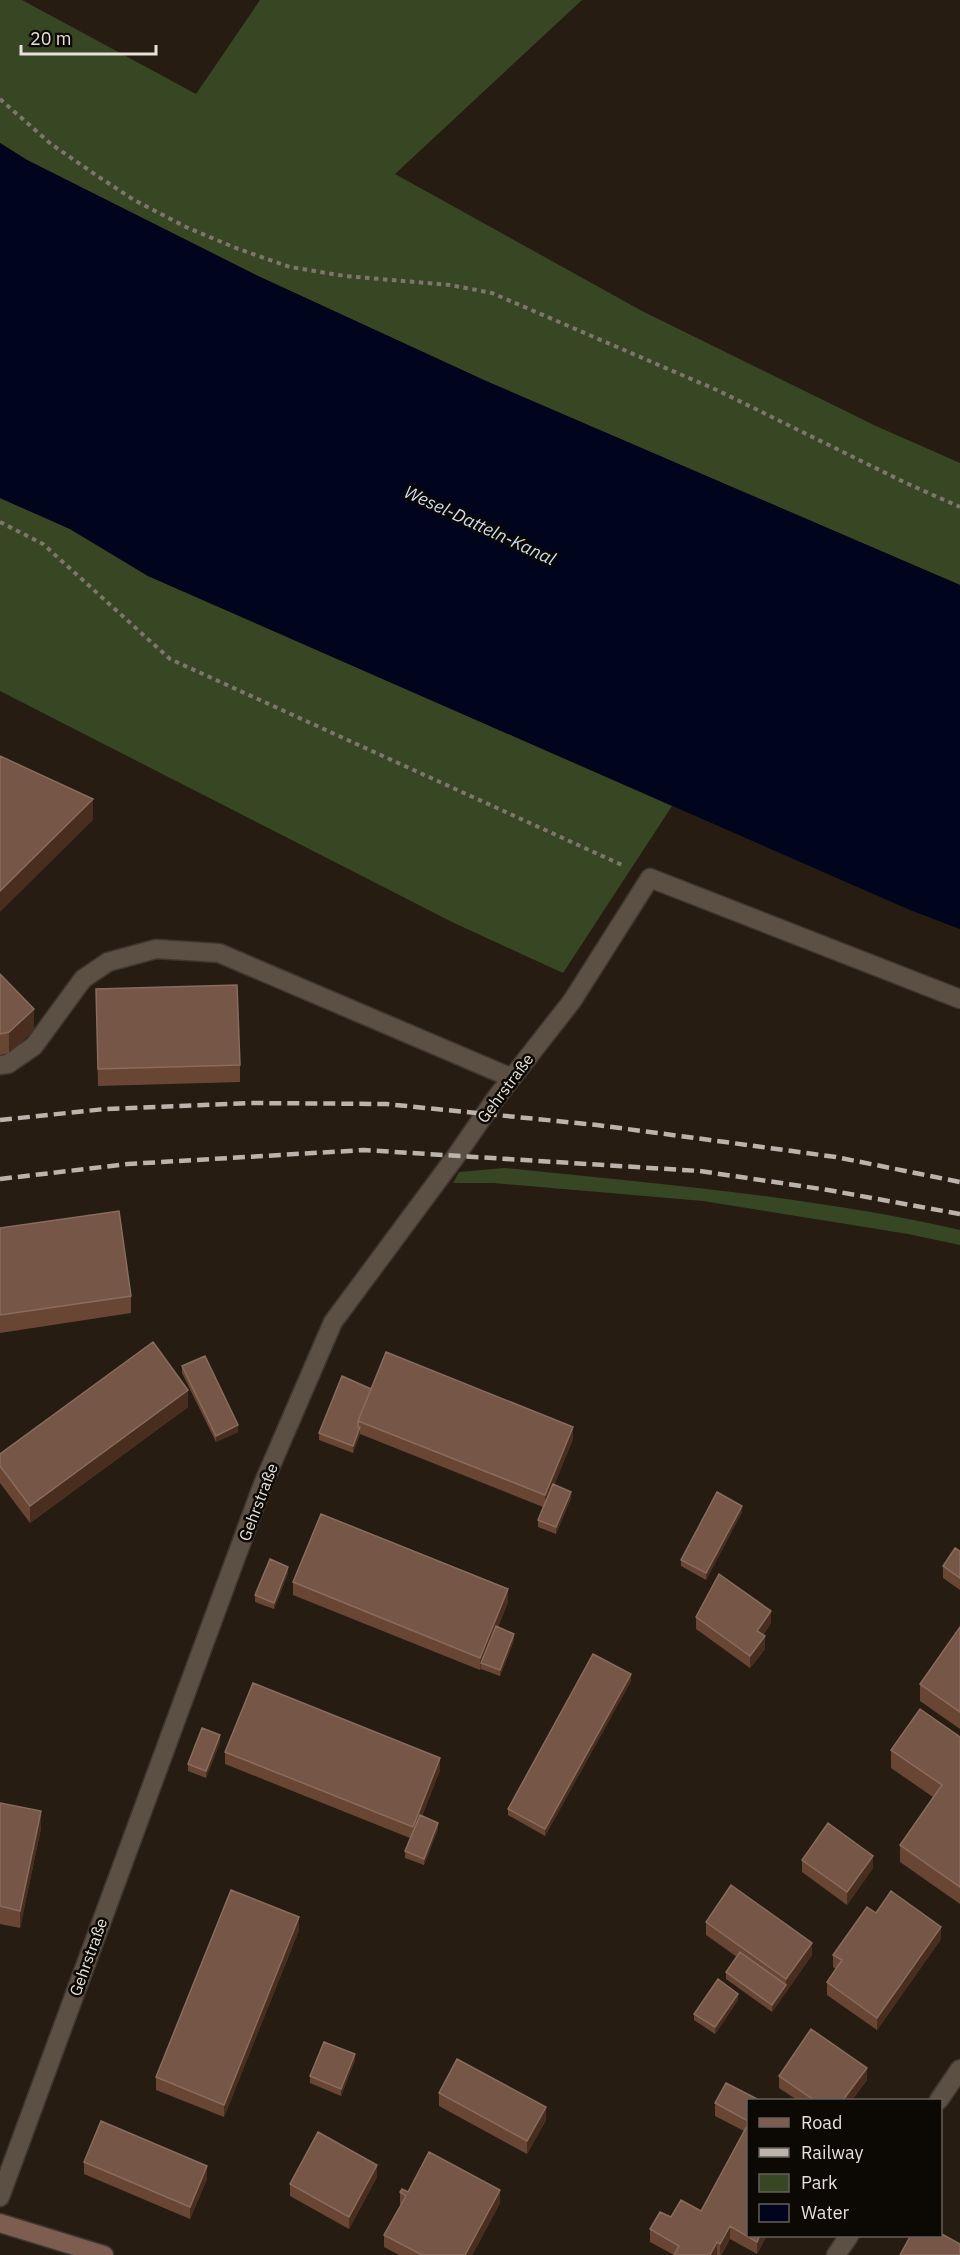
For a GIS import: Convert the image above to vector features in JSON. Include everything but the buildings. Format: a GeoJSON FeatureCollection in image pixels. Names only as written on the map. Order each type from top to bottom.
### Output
{"type":"FeatureCollection","features":[{"type":"Feature","properties":{"kind":"main road"},"geometry":{"type":"LineString","coordinates":[[0,2223],[104,2255]]}},
{"type":"Feature","properties":{"kind":"street"},"geometry":{"type":"LineString","coordinates":[[651,878],[960,999]]}},
{"type":"Feature","properties":{"kind":"street","name":"Gehrstraße"},"geometry":{"type":"LineString","coordinates":[[0,2197],[263,1484],[333,1322],[572,1000],[651,878]]}},
{"type":"Feature","properties":{"kind":"street"},"geometry":{"type":"LineString","coordinates":[[0,1065],[8,1064],[34,1046],[83,979],[108,962],[156,949],[219,953],[512,1078]]}},
{"type":"Feature","properties":{"kind":"street"},"geometry":{"type":"LineString","coordinates":[[940,2099],[960,2069]]}},
{"type":"Feature","properties":{"kind":"street"},"geometry":{"type":"LineString","coordinates":[[836,2255],[848,2237]]}},
{"type":"Feature","properties":{"kind":"path"},"geometry":{"type":"LineString","coordinates":[[0,99],[51,144],[96,175],[134,200],[186,227],[290,267],[345,276],[450,285],[492,292],[719,391],[960,507]]}},
{"type":"Feature","properties":{"kind":"path"},"geometry":{"type":"LineString","coordinates":[[0,522],[43,544],[170,659],[651,878]]}},
{"type":"Feature","properties":{"kind":"green space"},"geometry":{"type":"Polygon","coordinates":[[[0,0],[22,0],[196,94],[260,0],[582,0],[395,174],[642,311],[876,426],[960,463],[960,585],[486,381],[258,276],[27,160],[0,143],[0,0]]]}},
{"type":"Feature","properties":{"kind":"green space"},"geometry":{"type":"Polygon","coordinates":[[[0,498],[70,529],[148,576],[672,806],[563,973],[452,922],[0,691],[0,498]]]}},
{"type":"Feature","properties":{"kind":"green space"},"geometry":{"type":"Polygon","coordinates":[[[505,1168],[734,1192],[847,1208],[960,1230],[960,1245],[908,1234],[703,1201],[494,1183],[453,1183],[459,1172],[505,1168]]]}},
{"type":"Feature","properties":{"kind":"water","name":"Wesel-Datteln-Kanal"},"geometry":{"type":"Polygon","coordinates":[[[0,143],[27,160],[258,276],[486,381],[960,585],[960,929],[910,910],[148,576],[70,529],[0,498],[0,143]]]}},
{"type":"Feature","properties":{"kind":"railway"},"geometry":{"type":"LineString","coordinates":[[0,1120],[105,1109],[251,1103],[386,1104],[597,1125],[836,1157],[960,1182]]}},
{"type":"Feature","properties":{"kind":"railway"},"geometry":{"type":"LineString","coordinates":[[0,1179],[128,1164],[364,1150],[700,1171],[828,1190],[960,1214]]}}]}
